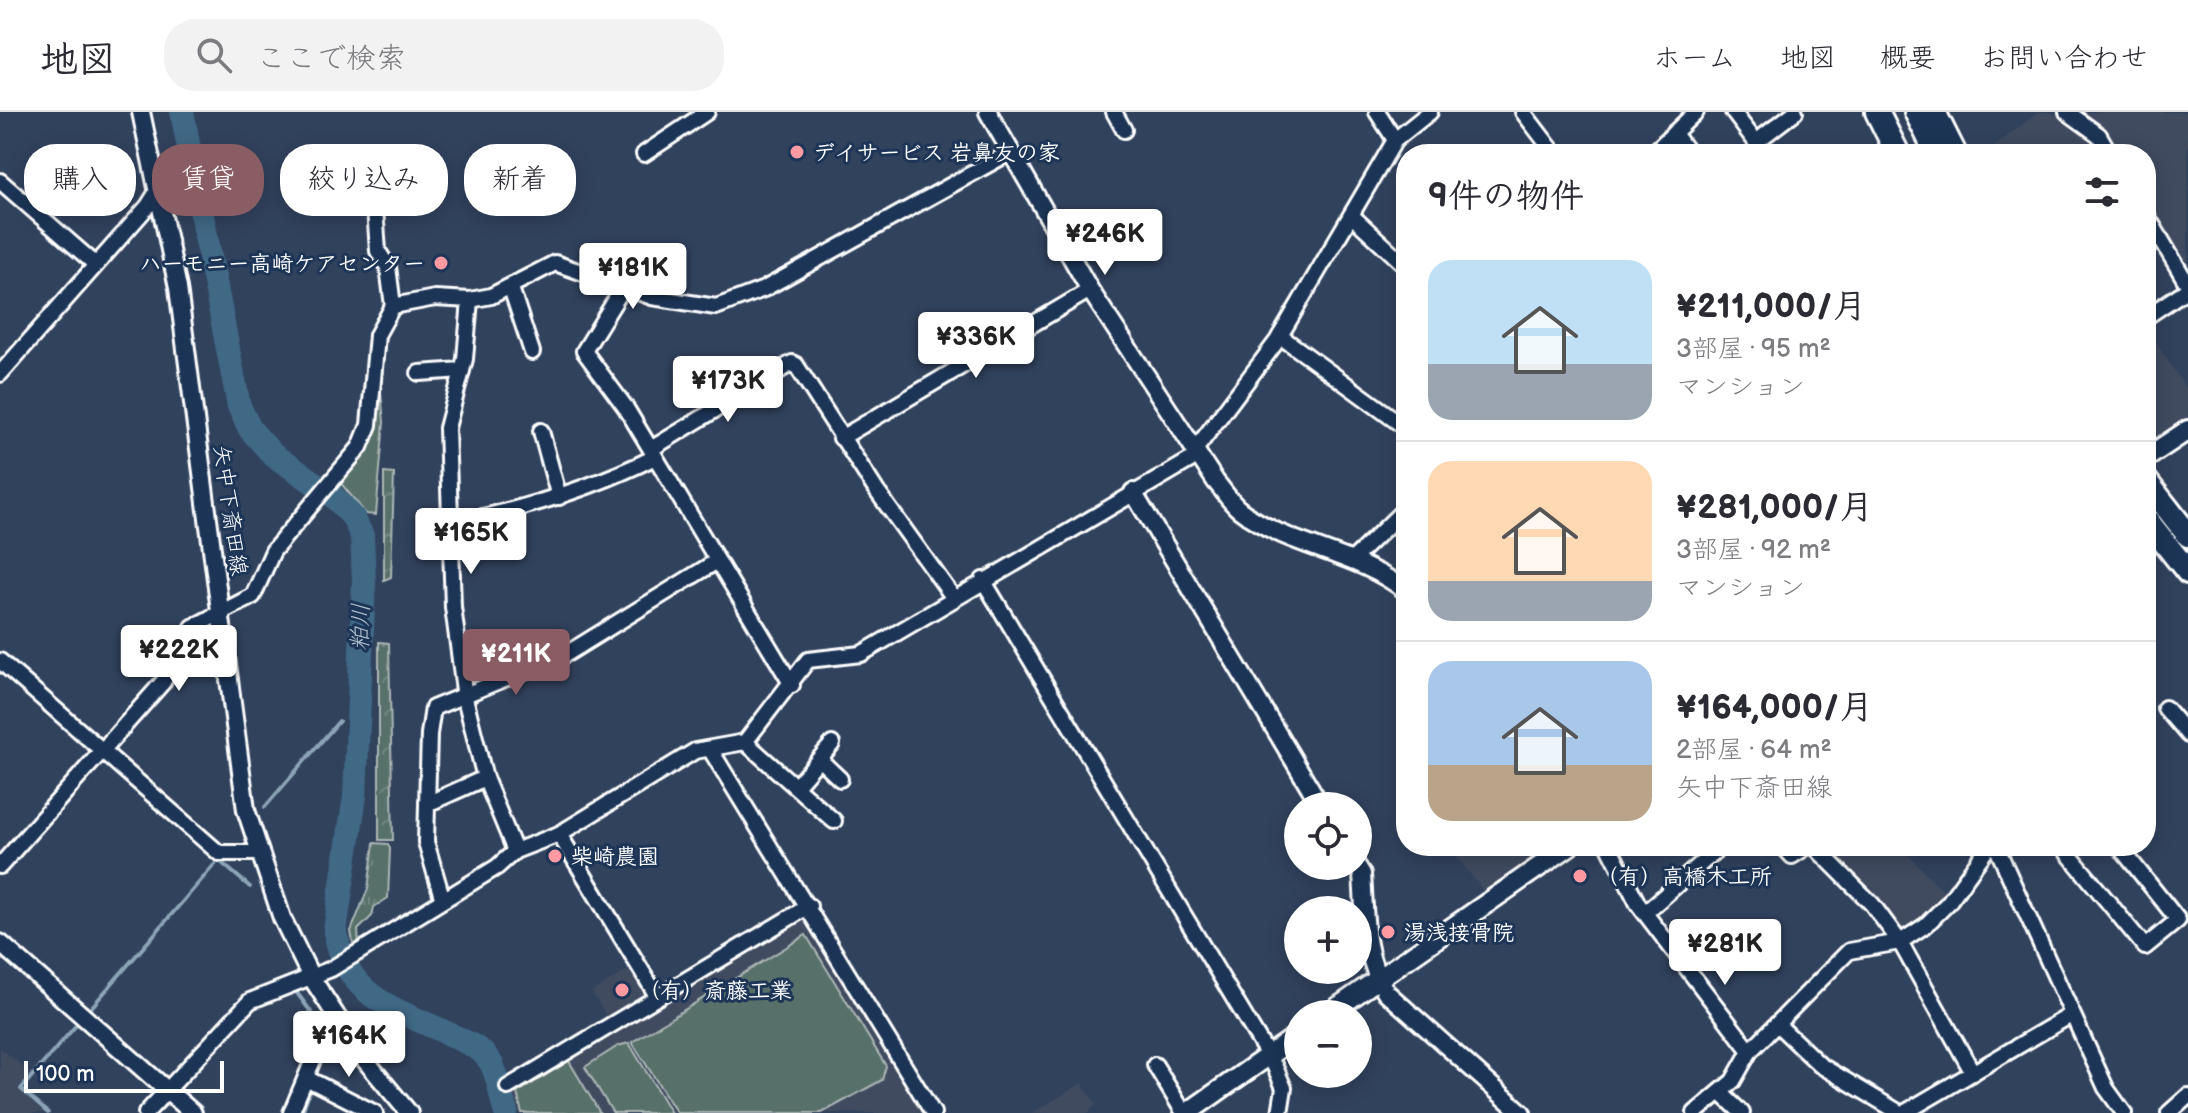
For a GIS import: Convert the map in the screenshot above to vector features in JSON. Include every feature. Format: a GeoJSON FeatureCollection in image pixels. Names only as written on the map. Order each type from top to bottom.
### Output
{"type":"FeatureCollection","features":[{"type":"Feature","properties":{"kind":"highway"},"geometry":{"type":"LineString","coordinates":[[1877,112],[1893,144]]}},
{"type":"Feature","properties":{"kind":"highway"},"geometry":{"type":"LineString","coordinates":[[1893,112],[1909,144]]}},
{"type":"Feature","properties":{"kind":"highway"},"geometry":{"type":"LineString","coordinates":[[1916,112],[1932,144]]}},
{"type":"Feature","properties":{"kind":"highway"},"geometry":{"type":"LineString","coordinates":[[1934,112],[1950,144]]}},
{"type":"Feature","properties":{"kind":"highway"},"geometry":{"type":"LineString","coordinates":[[2156,491],[2187,523]]}},
{"type":"Feature","properties":{"kind":"highway"},"geometry":{"type":"LineString","coordinates":[[2156,532],[2188,572]]}},
{"type":"Feature","properties":{"kind":"main road"},"geometry":{"type":"LineString","coordinates":[[2156,451],[2188,430]]}},
{"type":"Feature","properties":{"kind":"main road"},"geometry":{"type":"LineString","coordinates":[[1348,1000],[1555,856]]}},
{"type":"Feature","properties":{"kind":"main road"},"geometry":{"type":"LineString","coordinates":[[1186,1113],[1284,1045]]}},
{"type":"Feature","properties":{"kind":"street","name":"矢中下斎田線"},"geometry":{"type":"LineString","coordinates":[[141,112],[152,162]]}},
{"type":"Feature","properties":{"kind":"street"},"geometry":{"type":"LineString","coordinates":[[644,154],[707,112]]}},
{"type":"Feature","properties":{"kind":"street"},"geometry":{"type":"LineString","coordinates":[[988,112],[1090,290],[1238,509],[1263,525],[1379,573],[1396,584]]}},
{"type":"Feature","properties":{"kind":"street"},"geometry":{"type":"LineString","coordinates":[[1114,112],[1124,130]]}},
{"type":"Feature","properties":{"kind":"street"},"geometry":{"type":"LineString","coordinates":[[1377,112],[1395,140]]}},
{"type":"Feature","properties":{"kind":"street"},"geometry":{"type":"LineString","coordinates":[[146,1113],[250,1001],[311,977],[355,955],[442,897],[497,867],[515,851],[559,834],[695,751],[745,742],[792,685],[808,660],[861,654],[1197,452],[1280,336],[1395,140],[1430,112]]}},
{"type":"Feature","properties":{"kind":"street"},"geometry":{"type":"LineString","coordinates":[[1523,112],[1547,144]]}},
{"type":"Feature","properties":{"kind":"street"},"geometry":{"type":"LineString","coordinates":[[1662,144],[1696,112]]}},
{"type":"Feature","properties":{"kind":"street"},"geometry":{"type":"LineString","coordinates":[[1733,112],[1757,144]]}},
{"type":"Feature","properties":{"kind":"street"},"geometry":{"type":"LineString","coordinates":[[1764,144],[1795,112]]}},
{"type":"Feature","properties":{"kind":"street"},"geometry":{"type":"LineString","coordinates":[[2067,112],[2099,135],[2104,144]]}},
{"type":"Feature","properties":{"kind":"street"},"geometry":{"type":"LineString","coordinates":[[1674,133],[1682,144]]}},
{"type":"Feature","properties":{"kind":"street"},"geometry":{"type":"LineString","coordinates":[[393,306],[435,298],[470,300],[511,288],[555,263],[623,288],[692,305],[716,307],[745,299],[1009,153]]}},
{"type":"Feature","properties":{"kind":"street"},"geometry":{"type":"LineString","coordinates":[[0,181],[95,264]]}},
{"type":"Feature","properties":{"kind":"street"},"geometry":{"type":"LineString","coordinates":[[0,374],[152,200]]}},
{"type":"Feature","properties":{"kind":"street"},"geometry":{"type":"LineString","coordinates":[[1351,215],[1396,257]]}},
{"type":"Feature","properties":{"kind":"street","name":"矢中下斎田線"},"geometry":{"type":"LineString","coordinates":[[163,216],[178,288],[222,610],[239,772],[258,853],[282,918],[311,977],[341,1026],[409,1113]]}},
{"type":"Feature","properties":{"kind":"street"},"geometry":{"type":"LineString","coordinates":[[0,866],[163,682],[193,627],[253,596],[273,551],[360,447],[369,425],[377,335],[393,306],[388,267],[378,251],[376,216]]}},
{"type":"Feature","properties":{"kind":"street"},"geometry":{"type":"LineString","coordinates":[[2156,231],[2188,287],[2156,310]]}},
{"type":"Feature","properties":{"kind":"street"},"geometry":{"type":"LineString","coordinates":[[511,288],[532,352]]}},
{"type":"Feature","properties":{"kind":"street"},"geometry":{"type":"LineString","coordinates":[[623,288],[584,351],[653,453],[792,685]]}},
{"type":"Feature","properties":{"kind":"street"},"geometry":{"type":"LineString","coordinates":[[841,438],[1090,290]]}},
{"type":"Feature","properties":{"kind":"street"},"geometry":{"type":"LineString","coordinates":[[470,300],[462,370],[447,428],[453,607],[465,698],[485,778],[515,851]]}},
{"type":"Feature","properties":{"kind":"street"},"geometry":{"type":"LineString","coordinates":[[1280,336],[1396,421]]}},
{"type":"Feature","properties":{"kind":"street"},"geometry":{"type":"LineString","coordinates":[[450,524],[527,508],[623,474],[792,363],[953,597]]}},
{"type":"Feature","properties":{"kind":"street"},"geometry":{"type":"LineString","coordinates":[[419,373],[462,370]]}},
{"type":"Feature","properties":{"kind":"street"},"geometry":{"type":"LineString","coordinates":[[541,431],[559,497]]}},
{"type":"Feature","properties":{"kind":"street"},"geometry":{"type":"LineString","coordinates":[[1133,492],[1313,792]]}},
{"type":"Feature","properties":{"kind":"street"},"geometry":{"type":"LineString","coordinates":[[1351,561],[1396,518]]}},
{"type":"Feature","properties":{"kind":"street"},"geometry":{"type":"LineString","coordinates":[[442,897],[426,842],[433,708],[465,698],[568,653],[717,561]]}},
{"type":"Feature","properties":{"kind":"street"},"geometry":{"type":"LineString","coordinates":[[983,580],[1268,1056],[1284,1088],[1280,1113]]}},
{"type":"Feature","properties":{"kind":"street"},"geometry":{"type":"LineString","coordinates":[[0,661],[219,853],[258,853]]}},
{"type":"Feature","properties":{"kind":"street"},"geometry":{"type":"LineString","coordinates":[[2165,708],[2188,735]]}},
{"type":"Feature","properties":{"kind":"street"},"geometry":{"type":"LineString","coordinates":[[745,742],[834,821]]}},
{"type":"Feature","properties":{"kind":"street"},"geometry":{"type":"LineString","coordinates":[[796,786],[832,744]]}},
{"type":"Feature","properties":{"kind":"street"},"geometry":{"type":"LineString","coordinates":[[710,749],[809,906],[933,1113]]}},
{"type":"Feature","properties":{"kind":"street"},"geometry":{"type":"LineString","coordinates":[[819,759],[840,779]]}},
{"type":"Feature","properties":{"kind":"street"},"geometry":{"type":"LineString","coordinates":[[427,804],[485,778]]}},
{"type":"Feature","properties":{"kind":"street"},"geometry":{"type":"LineString","coordinates":[[559,834],[657,996]]}},
{"type":"Feature","properties":{"kind":"street"},"geometry":{"type":"LineString","coordinates":[[1615,856],[1646,912],[1750,1051]]}},
{"type":"Feature","properties":{"kind":"street"},"geometry":{"type":"LineString","coordinates":[[1646,912],[1710,856]]}},
{"type":"Feature","properties":{"kind":"street"},"geometry":{"type":"LineString","coordinates":[[1822,856],[1872,904],[1900,942],[1973,1073]]}},
{"type":"Feature","properties":{"kind":"street"},"geometry":{"type":"LineString","coordinates":[[1695,1113],[1733,1081],[1750,1051],[1849,951],[1900,942],[1926,925],[1987,856]]}},
{"type":"Feature","properties":{"kind":"street"},"geometry":{"type":"LineString","coordinates":[[1999,856],[2106,1088],[2124,1113]]}},
{"type":"Feature","properties":{"kind":"street"},"geometry":{"type":"LineString","coordinates":[[2070,856],[2145,947],[2178,920],[2127,856]]}},
{"type":"Feature","properties":{"kind":"street"},"geometry":{"type":"LineString","coordinates":[[1362,880],[1367,945],[1378,979],[1393,1000],[1522,1113]]}},
{"type":"Feature","properties":{"kind":"street"},"geometry":{"type":"LineString","coordinates":[[508,1087],[809,906]]}},
{"type":"Feature","properties":{"kind":"street"},"geometry":{"type":"LineString","coordinates":[[0,943],[193,1113]]}},
{"type":"Feature","properties":{"kind":"street"},"geometry":{"type":"LineString","coordinates":[[1778,1025],[1820,1065],[1902,1113],[2071,1015]]}},
{"type":"Feature","properties":{"kind":"street"},"geometry":{"type":"LineString","coordinates":[[291,1113],[320,1043],[341,1026]]}},
{"type":"Feature","properties":{"kind":"street"},"geometry":{"type":"LineString","coordinates":[[1155,1065],[1186,1113]]}},
{"type":"Feature","properties":{"kind":"street"},"geometry":{"type":"LineString","coordinates":[[306,1078],[375,1113]]}},
{"type":"Feature","properties":{"kind":"street"},"geometry":{"type":"LineString","coordinates":[[1721,1093],[1742,1113]]}},
{"type":"Feature","properties":{"kind":"street"},"geometry":{"type":"LineString","coordinates":[[2169,1113],[2188,1096]]}},
{"type":"Feature","properties":{"kind":"shaded area"},"geometry":{"type":"Polygon","coordinates":[[[2038,112],[2049,112],[2077,124],[2093,144],[1998,144],[2038,112]]]}},
{"type":"Feature","properties":{"kind":"shaded area"},"geometry":{"type":"Polygon","coordinates":[[[2079,112],[2188,112],[2188,272],[2156,221],[2156,144],[2108,144],[2092,118],[2079,112]]]}},
{"type":"Feature","properties":{"kind":"shaded area"},"geometry":{"type":"Polygon","coordinates":[[[2156,342],[2188,392],[2188,423],[2163,439],[2156,438],[2156,342]]]}},
{"type":"Feature","properties":{"kind":"shaded area"},"geometry":{"type":"Polygon","coordinates":[[[1457,856],[1544,856],[1486,895],[1457,856]]]}},
{"type":"Feature","properties":{"kind":"shaded area"},"geometry":{"type":"Polygon","coordinates":[[[1831,856],[1910,856],[1948,896],[1947,901],[1903,934],[1831,856]]]}},
{"type":"Feature","properties":{"kind":"shaded area"},"geometry":{"type":"Polygon","coordinates":[[[802,916],[807,918],[923,1113],[515,1113],[510,1092],[802,916]]]}},
{"type":"Feature","properties":{"kind":"shaded area","name":"（有）斎藤工業"},"geometry":{"type":"Polygon","coordinates":[[[635,965],[650,988],[648,997],[608,1019],[592,992],[635,965]]]}},
{"type":"Feature","properties":{"kind":"shaded area"},"geometry":{"type":"Polygon","coordinates":[[[0,1048],[31,1073],[18,1089],[44,1113],[0,1113],[0,1048]]]}},
{"type":"Feature","properties":{"kind":"shaded area"},"geometry":{"type":"Polygon","coordinates":[[[1082,1083],[1096,1104],[1088,1113],[1032,1113],[1082,1083]]]}},
{"type":"Feature","properties":{"kind":"green space"},"geometry":{"type":"Polygon","coordinates":[[[381,392],[384,422],[376,515],[366,514],[339,481],[368,444],[381,392]]]}},
{"type":"Feature","properties":{"kind":"green space"},"geometry":{"type":"Polygon","coordinates":[[[384,473],[394,474],[391,577],[384,580],[384,473]]]}},
{"type":"Feature","properties":{"kind":"green space"},"geometry":{"type":"Polygon","coordinates":[[[379,642],[389,643],[393,840],[379,840],[379,642]]]}},
{"type":"Feature","properties":{"kind":"green space"},"geometry":{"type":"Polygon","coordinates":[[[374,843],[388,844],[390,849],[388,898],[374,907],[372,916],[358,930],[359,947],[354,950],[351,931],[368,889],[374,843]]]}},
{"type":"Feature","properties":{"kind":"green space"},"geometry":{"type":"Polygon","coordinates":[[[806,935],[886,1066],[882,1080],[822,1113],[677,1113],[632,1042],[806,935]]]}},
{"type":"Feature","properties":{"kind":"green space"},"geometry":{"type":"Polygon","coordinates":[[[629,1043],[671,1113],[613,1113],[585,1067],[618,1046],[629,1043]]]}},
{"type":"Feature","properties":{"kind":"green space"},"geometry":{"type":"Polygon","coordinates":[[[569,1061],[600,1113],[522,1113],[517,1093],[569,1061]]]}},
{"type":"Feature","properties":{"kind":"waterway","name":"粕川"},"geometry":{"type":"LineString","coordinates":[[182,112],[239,406],[250,429],[273,455],[332,495],[353,517],[362,536],[364,581],[355,796],[335,931],[341,954],[363,988],[378,999],[470,1044],[485,1055],[494,1070],[506,1113]]}},
{"type":"Feature","properties":{"kind":"waterway"},"geometry":{"type":"LineString","coordinates":[[265,807],[339,721]]}},
{"type":"Feature","properties":{"kind":"waterway"},"geometry":{"type":"LineString","coordinates":[[215,857],[250,887]]}},
{"type":"Feature","properties":{"kind":"waterway"},"geometry":{"type":"LineString","coordinates":[[90,1009],[215,864]]}},
{"type":"Feature","properties":{"kind":"waterway"},"geometry":{"type":"LineString","coordinates":[[292,1092],[320,1024],[294,989]]}},
{"type":"Feature","properties":{"kind":"waterway"},"geometry":{"type":"LineString","coordinates":[[48,1113],[21,1089],[78,1023]]}},
{"type":"Feature","properties":{"kind":"waterway"},"geometry":{"type":"LineString","coordinates":[[316,1073],[324,1053]]}},
{"type":"Feature","properties":{"kind":"waterway"},"geometry":{"type":"LineString","coordinates":[[302,1113],[311,1086]]}},
{"type":"Feature","properties":{"kind":"waterway"},"geometry":{"type":"LineString","coordinates":[[156,1113],[169,1102],[181,1113]]}},
{"type":"Feature","properties":{"kind":"place","name":"デイサービス 岩鼻友の家"},"geometry":{"type":"Point","coordinates":[797,152]}},
{"type":"Feature","properties":{"kind":"place","name":"ハーモニー高崎ケアセンター"},"geometry":{"type":"Point","coordinates":[441,263]}},
{"type":"Feature","properties":{"kind":"place","name":"柴崎農園"},"geometry":{"type":"Point","coordinates":[555,856]}},
{"type":"Feature","properties":{"kind":"place","name":"（有）高橋木工所"},"geometry":{"type":"Point","coordinates":[1580,876]}},
{"type":"Feature","properties":{"kind":"place","name":"湯浅接骨院"},"geometry":{"type":"Point","coordinates":[1388,932]}},
{"type":"Feature","properties":{"kind":"place","name":"（有）斎藤工業"},"geometry":{"type":"Point","coordinates":[622,990]}}]}
